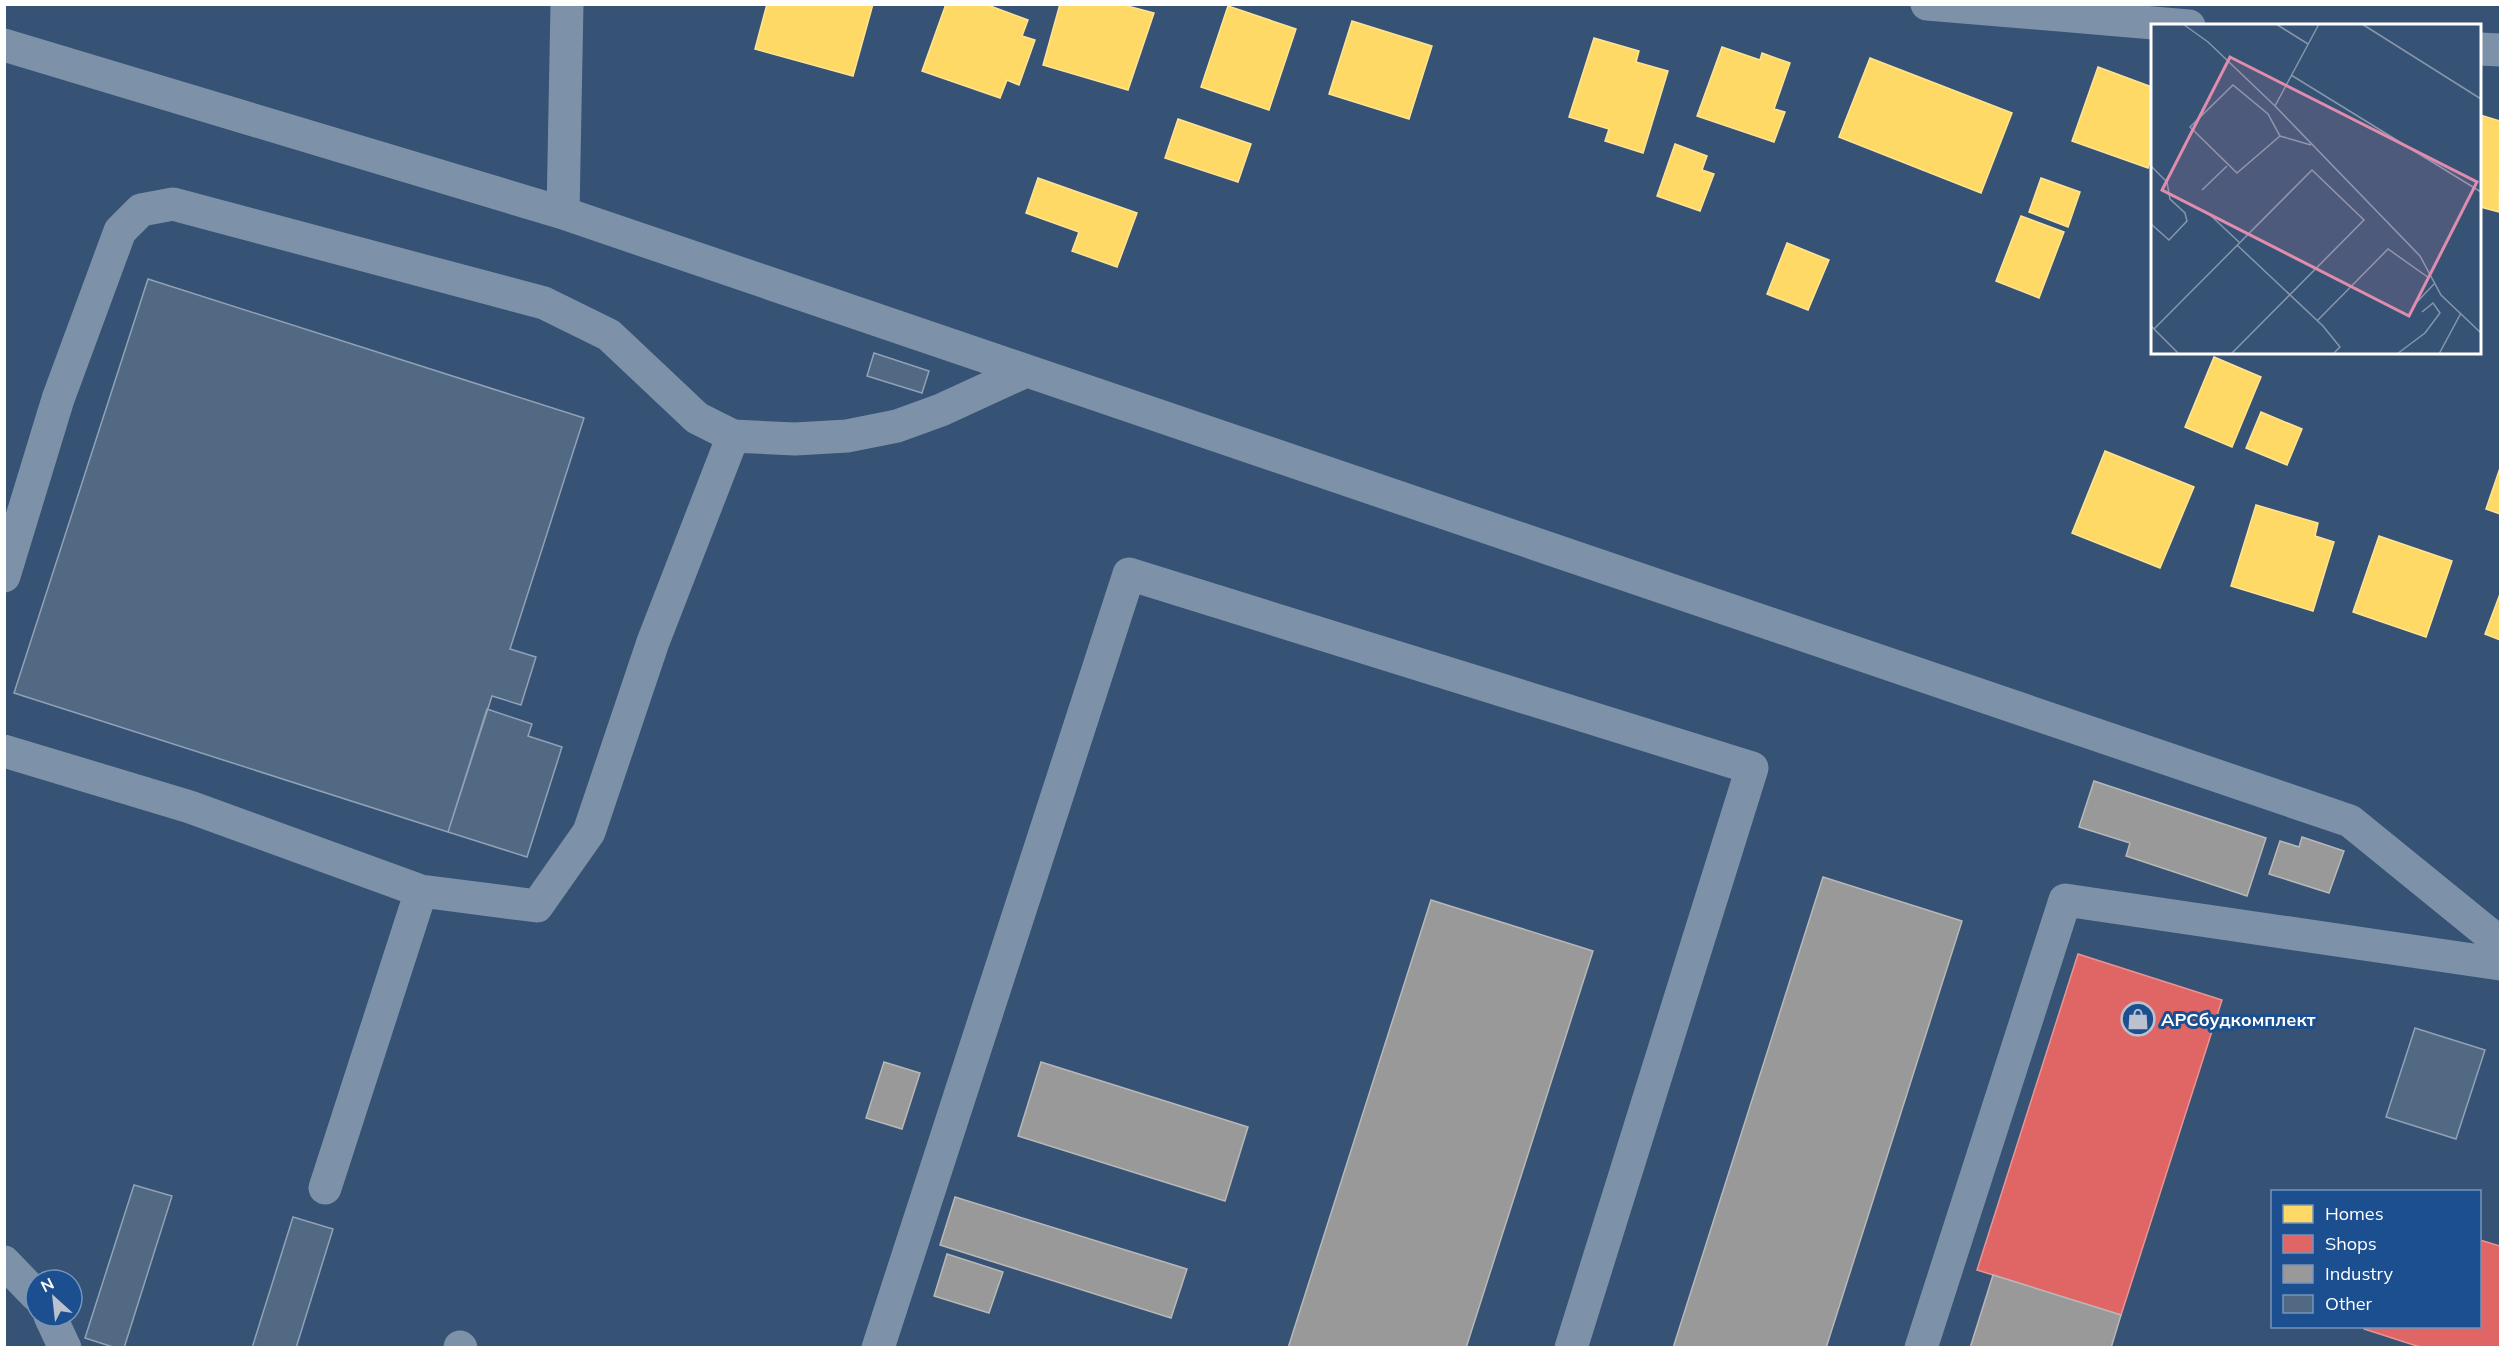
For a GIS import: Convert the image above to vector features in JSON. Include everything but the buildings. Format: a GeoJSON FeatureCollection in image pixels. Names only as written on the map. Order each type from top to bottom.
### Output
{"type":"FeatureCollection","features":[{"type":"Feature","properties":{"kind":"street"},"geometry":{"type":"LineString","coordinates":[[563,213],[567,4]]}},
{"type":"Feature","properties":{"kind":"street"},"geometry":{"type":"LineString","coordinates":[[1927,4],[2165,24]]}},
{"type":"Feature","properties":{"kind":"street"},"geometry":{"type":"LineString","coordinates":[[4,45],[563,213],[2350,821],[2500,943]]}},
{"type":"Feature","properties":{"kind":"street"},"geometry":{"type":"LineString","coordinates":[[2481,49],[2500,50]]}},
{"type":"Feature","properties":{"kind":"street"},"geometry":{"type":"LineString","coordinates":[[4,576],[58,399],[120,231],[141,210],[173,204],[544,303],[609,335],[697,418],[733,436],[795,439],[847,436],[897,426],[941,410],[1026,371]]}},
{"type":"Feature","properties":{"kind":"street"},"geometry":{"type":"LineString","coordinates":[[4,751],[190,807],[421,891],[537,906],[589,832],[653,642],[733,436]]}},
{"type":"Feature","properties":{"kind":"street"},"geometry":{"type":"LineString","coordinates":[[878,1347],[1129,574],[1752,768],[1571,1347]]}},
{"type":"Feature","properties":{"kind":"street"},"geometry":{"type":"LineString","coordinates":[[325,1188],[421,891]]}},
{"type":"Feature","properties":{"kind":"street"},"geometry":{"type":"LineString","coordinates":[[1921,1347],[2065,900],[2500,964]]}},
{"type":"Feature","properties":{"kind":"street"},"geometry":{"type":"LineString","coordinates":[[4,1262],[24,1283]]}},
{"type":"Feature","properties":{"kind":"street"},"geometry":{"type":"LineString","coordinates":[[56,1328],[65,1347]]}},
{"type":"Feature","properties":{"kind":"place","name":"АРСбудкомплект"},"geometry":{"type":"Point","coordinates":[2138,1019]}}]}
